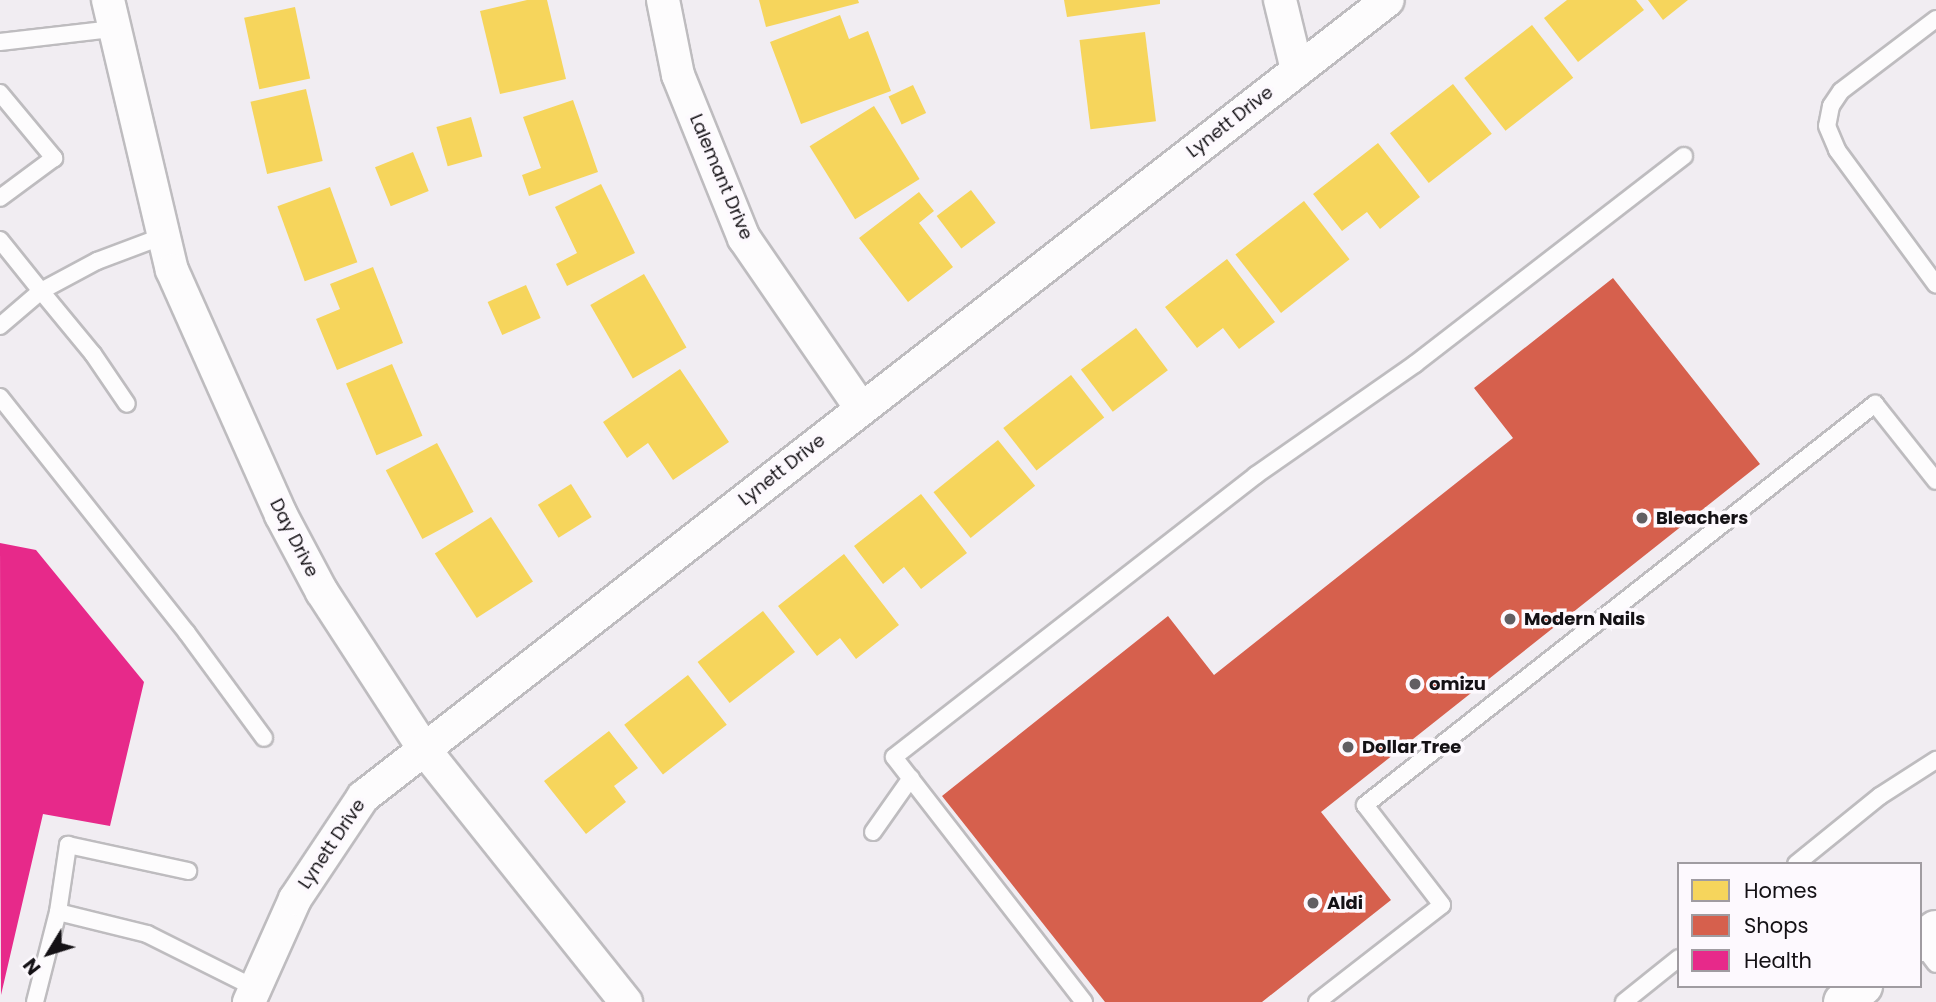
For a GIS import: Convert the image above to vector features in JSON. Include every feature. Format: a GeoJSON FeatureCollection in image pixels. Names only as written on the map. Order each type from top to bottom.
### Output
{"type":"FeatureCollection","features":[{"type":"Feature","properties":{"kind":"main road"},"geometry":{"type":"LineString","coordinates":[[1922,941],[1936,930]]}},
{"type":"Feature","properties":{"kind":"main road"},"geometry":{"type":"LineString","coordinates":[[1843,1002],[1860,988]]}},
{"type":"Feature","properties":{"kind":"street","name":"Lalemant Drive"},"geometry":{"type":"LineString","coordinates":[[663,0],[678,75],[744,238],[861,408]]}},
{"type":"Feature","properties":{"kind":"street"},"geometry":{"type":"LineString","coordinates":[[1280,0],[1297,70]]}},
{"type":"Feature","properties":{"kind":"street","name":"Lynett Drive"},"geometry":{"type":"LineString","coordinates":[[252,995],[295,899],[363,797],[1388,0]]}},
{"type":"Feature","properties":{"kind":"street","name":"Day Drive"},"geometry":{"type":"LineString","coordinates":[[111,14],[172,270],[281,515],[323,592],[424,749],[626,1002]]}},
{"type":"Feature","properties":{"kind":"lane"},"geometry":{"type":"LineString","coordinates":[[0,43],[111,14]]}},
{"type":"Feature","properties":{"kind":"lane"},"geometry":{"type":"LineString","coordinates":[[1936,19],[1842,91],[1831,106],[1827,126],[1837,150],[1936,285]]}},
{"type":"Feature","properties":{"kind":"lane"},"geometry":{"type":"LineString","coordinates":[[0,93],[54,158],[0,198]]}},
{"type":"Feature","properties":{"kind":"lane"},"geometry":{"type":"LineString","coordinates":[[1084,1002],[894,757],[1256,475],[1415,364],[1684,156]]}},
{"type":"Feature","properties":{"kind":"lane"},"geometry":{"type":"LineString","coordinates":[[0,326],[41,291],[97,261],[163,236]]}},
{"type":"Feature","properties":{"kind":"lane"},"geometry":{"type":"LineString","coordinates":[[0,240],[93,354],[127,404]]}},
{"type":"Feature","properties":{"kind":"lane"},"geometry":{"type":"LineString","coordinates":[[0,397],[187,633],[264,738]]}},
{"type":"Feature","properties":{"kind":"lane"},"geometry":{"type":"LineString","coordinates":[[1317,1002],[1442,905],[1365,806],[1875,404],[1936,481]]}},
{"type":"Feature","properties":{"kind":"lane"},"geometry":{"type":"LineString","coordinates":[[1798,862],[1880,796],[1936,760]]}},
{"type":"Feature","properties":{"kind":"lane"},"geometry":{"type":"LineString","coordinates":[[873,832],[911,778]]}},
{"type":"Feature","properties":{"kind":"lane"},"geometry":{"type":"LineString","coordinates":[[35,1002],[58,912],[68,845],[188,871]]}},
{"type":"Feature","properties":{"kind":"lane"},"geometry":{"type":"LineString","coordinates":[[58,912],[148,934],[252,995]]}},
{"type":"Feature","properties":{"kind":"lane"},"geometry":{"type":"LineString","coordinates":[[1922,946],[1936,964]]}},
{"type":"Feature","properties":{"kind":"lane"},"geometry":{"type":"LineString","coordinates":[[1624,1002],[1677,960]]}},
{"type":"Feature","properties":{"kind":"building: Homes"},"geometry":{"type":"Polygon","coordinates":[[[527,0],[547,0],[566,79],[500,94],[480,11],[527,0]]]}},
{"type":"Feature","properties":{"kind":"building: Homes"},"geometry":{"type":"Polygon","coordinates":[[[759,0],[858,0],[859,3],[766,27],[759,0]]]}},
{"type":"Feature","properties":{"kind":"building: Homes"},"geometry":{"type":"Polygon","coordinates":[[[1064,0],[1160,0],[1160,4],[1067,17],[1064,0]]]}},
{"type":"Feature","properties":{"kind":"building: Homes"},"geometry":{"type":"Polygon","coordinates":[[[1567,0],[1636,0],[1644,10],[1578,62],[1544,18],[1567,0]]]}},
{"type":"Feature","properties":{"kind":"building: Homes"},"geometry":{"type":"Polygon","coordinates":[[[1648,0],[1688,0],[1663,20],[1648,0]]]}},
{"type":"Feature","properties":{"kind":"building: Homes"},"geometry":{"type":"Polygon","coordinates":[[[295,7],[310,78],[259,89],[244,18],[295,7]]]}},
{"type":"Feature","properties":{"kind":"building: Homes"},"geometry":{"type":"Polygon","coordinates":[[[840,15],[849,39],[868,31],[891,91],[801,124],[770,42],[840,15]]]}},
{"type":"Feature","properties":{"kind":"building: Homes"},"geometry":{"type":"Polygon","coordinates":[[[1532,25],[1573,78],[1505,131],[1464,78],[1532,25]]]}},
{"type":"Feature","properties":{"kind":"building: Homes"},"geometry":{"type":"Polygon","coordinates":[[[1145,32],[1156,121],[1090,129],[1079,40],[1145,32]]]}},
{"type":"Feature","properties":{"kind":"building: Homes"},"geometry":{"type":"Polygon","coordinates":[[[1453,84],[1492,134],[1429,183],[1390,133],[1453,84]]]}},
{"type":"Feature","properties":{"kind":"building: Homes"},"geometry":{"type":"Polygon","coordinates":[[[913,85],[926,113],[902,125],[889,96],[913,85]]]}},
{"type":"Feature","properties":{"kind":"building: Homes"},"geometry":{"type":"Polygon","coordinates":[[[306,89],[323,161],[267,174],[250,102],[306,89]]]}},
{"type":"Feature","properties":{"kind":"building: Homes"},"geometry":{"type":"Polygon","coordinates":[[[573,100],[598,172],[529,196],[522,175],[541,168],[523,117],[573,100]]]}},
{"type":"Feature","properties":{"kind":"building: Homes"},"geometry":{"type":"Polygon","coordinates":[[[874,106],[920,179],[855,219],[810,146],[874,106]]]}},
{"type":"Feature","properties":{"kind":"building: Homes"},"geometry":{"type":"Polygon","coordinates":[[[471,117],[482,156],[448,166],[436,127],[471,117]]]}},
{"type":"Feature","properties":{"kind":"building: Homes"},"geometry":{"type":"Polygon","coordinates":[[[1378,143],[1420,197],[1380,229],[1367,212],[1342,231],[1313,194],[1378,143]]]}},
{"type":"Feature","properties":{"kind":"building: Homes"},"geometry":{"type":"Polygon","coordinates":[[[413,152],[429,191],[391,206],[375,167],[413,152]]]}},
{"type":"Feature","properties":{"kind":"building: Homes"},"geometry":{"type":"Polygon","coordinates":[[[601,184],[635,253],[567,286],[556,264],[577,253],[555,207],[601,184]]]}},
{"type":"Feature","properties":{"kind":"building: Homes"},"geometry":{"type":"Polygon","coordinates":[[[330,187],[357,262],[305,281],[277,206],[330,187]]]}},
{"type":"Feature","properties":{"kind":"building: Homes"},"geometry":{"type":"Polygon","coordinates":[[[971,190],[996,223],[961,249],[937,216],[971,190]]]}},
{"type":"Feature","properties":{"kind":"building: Homes"},"geometry":{"type":"Polygon","coordinates":[[[919,192],[934,211],[919,223],[953,267],[908,302],[859,238],[919,192]]]}},
{"type":"Feature","properties":{"kind":"building: Homes"},"geometry":{"type":"Polygon","coordinates":[[[1304,201],[1350,259],[1281,313],[1235,255],[1304,201]]]}},
{"type":"Feature","properties":{"kind":"building: Homes"},"geometry":{"type":"Polygon","coordinates":[[[1227,259],[1275,322],[1239,349],[1223,328],[1197,348],[1165,307],[1227,259]]]}},
{"type":"Feature","properties":{"kind":"building: Homes"},"geometry":{"type":"Polygon","coordinates":[[[373,267],[403,343],[337,370],[316,319],[340,309],[330,284],[373,267]]]}},
{"type":"Feature","properties":{"kind":"building: Homes"},"geometry":{"type":"Polygon","coordinates":[[[644,274],[686,348],[633,379],[590,305],[644,274]]]}},
{"type":"Feature","properties":{"kind":"building: Homes"},"geometry":{"type":"Polygon","coordinates":[[[526,285],[541,318],[502,335],[488,302],[526,285]]]}},
{"type":"Feature","properties":{"kind":"building: Homes"},"geometry":{"type":"Polygon","coordinates":[[[1136,328],[1168,370],[1113,412],[1081,370],[1136,328]]]}},
{"type":"Feature","properties":{"kind":"building: Homes"},"geometry":{"type":"Polygon","coordinates":[[[392,364],[422,436],[376,455],[346,384],[392,364]]]}},
{"type":"Feature","properties":{"kind":"building: Homes"},"geometry":{"type":"Polygon","coordinates":[[[680,369],[729,442],[673,480],[648,443],[627,458],[603,422],[680,369]]]}},
{"type":"Feature","properties":{"kind":"building: Homes"},"geometry":{"type":"Polygon","coordinates":[[[1071,375],[1104,418],[1036,470],[1003,428],[1071,375]]]}},
{"type":"Feature","properties":{"kind":"building: Homes"},"geometry":{"type":"Polygon","coordinates":[[[998,440],[1035,486],[971,538],[933,492],[998,440]]]}},
{"type":"Feature","properties":{"kind":"building: Homes"},"geometry":{"type":"Polygon","coordinates":[[[437,443],[474,512],[422,539],[386,470],[437,443]]]}},
{"type":"Feature","properties":{"kind":"building: Homes"},"geometry":{"type":"Polygon","coordinates":[[[571,484],[592,517],[559,538],[538,505],[571,484]]]}},
{"type":"Feature","properties":{"kind":"building: Homes"},"geometry":{"type":"Polygon","coordinates":[[[921,494],[967,553],[921,589],[904,567],[883,584],[854,546],[921,494]]]}},
{"type":"Feature","properties":{"kind":"building: Homes"},"geometry":{"type":"Polygon","coordinates":[[[491,517],[533,582],[477,618],[435,553],[491,517]]]}},
{"type":"Feature","properties":{"kind":"building: Homes"},"geometry":{"type":"Polygon","coordinates":[[[844,554],[899,625],[856,659],[840,638],[817,656],[778,606],[844,554]]]}},
{"type":"Feature","properties":{"kind":"building: Homes"},"geometry":{"type":"Polygon","coordinates":[[[763,611],[795,652],[730,703],[698,662],[763,611]]]}},
{"type":"Feature","properties":{"kind":"building: Homes"},"geometry":{"type":"Polygon","coordinates":[[[688,675],[727,725],[663,775],[624,725],[688,675]]]}},
{"type":"Feature","properties":{"kind":"building: Homes"},"geometry":{"type":"Polygon","coordinates":[[[609,731],[638,768],[614,786],[626,802],[586,834],[544,781],[609,731]]]}},
{"type":"Feature","properties":{"kind":"building: Shops"},"geometry":{"type":"Polygon","coordinates":[[[1613,278],[1760,464],[1321,812],[1391,900],[1262,1002],[1105,1002],[942,796],[1168,616],[1214,675],[1513,438],[1474,388],[1613,278]]]}},
{"type":"Feature","properties":{"kind":"building: Health"},"geometry":{"type":"Polygon","coordinates":[[[0,543],[36,550],[144,682],[110,826],[43,814],[1,995],[0,543]]]}},
{"type":"Feature","properties":{"kind":"place","name":"Bleachers"},"geometry":{"type":"Point","coordinates":[1642,518]}},
{"type":"Feature","properties":{"kind":"place","name":"Modern Nails"},"geometry":{"type":"Point","coordinates":[1510,619]}},
{"type":"Feature","properties":{"kind":"place","name":"omizu"},"geometry":{"type":"Point","coordinates":[1415,684]}},
{"type":"Feature","properties":{"kind":"place","name":"Dollar Tree"},"geometry":{"type":"Point","coordinates":[1348,747]}},
{"type":"Feature","properties":{"kind":"place","name":"Aldi"},"geometry":{"type":"Point","coordinates":[1313,903]}}]}
